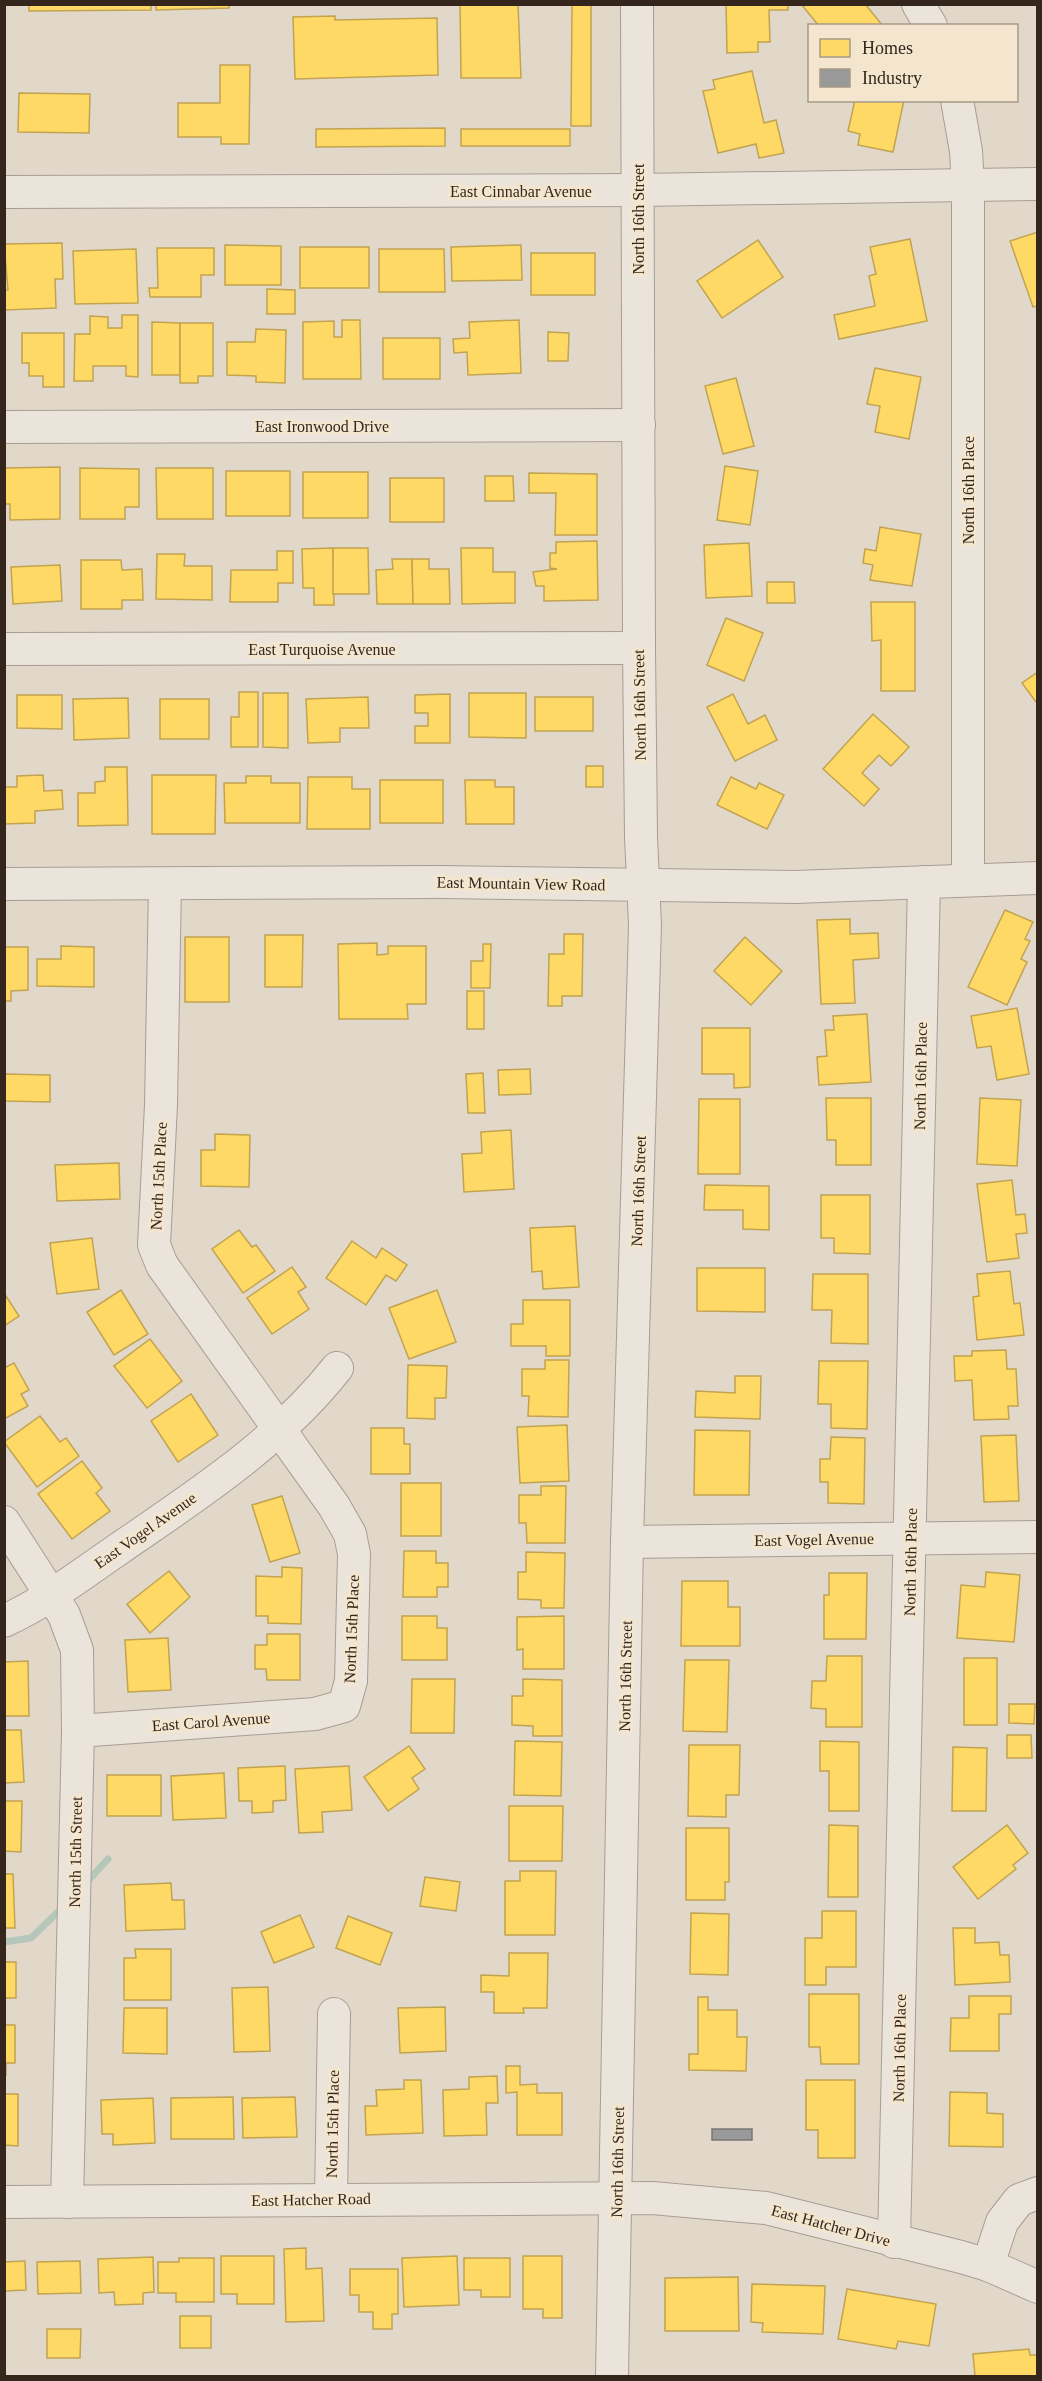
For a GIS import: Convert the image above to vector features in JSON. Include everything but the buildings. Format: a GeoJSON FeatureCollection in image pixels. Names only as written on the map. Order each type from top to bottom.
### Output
{"type":"FeatureCollection","features":[{"type":"Feature","properties":{"kind":"street","name":"North 16th Street"},"geometry":{"type":"LineString","coordinates":[[612,2376],[627,1542],[645,925],[639,648],[637,4]]}},
{"type":"Feature","properties":{"kind":"street"},"geometry":{"type":"LineString","coordinates":[[918,4],[930,24]]}},
{"type":"Feature","properties":{"kind":"street","name":"North 16th Place"},"geometry":{"type":"LineString","coordinates":[[957,102],[966,151],[968,186],[968,880]]}},
{"type":"Feature","properties":{"kind":"street","name":"East Cinnabar Avenue"},"geometry":{"type":"LineString","coordinates":[[4,192],[638,190],[1038,184]]}},
{"type":"Feature","properties":{"kind":"street","name":"East Ironwood Drive"},"geometry":{"type":"LineString","coordinates":[[4,427],[639,425]]}},
{"type":"Feature","properties":{"kind":"street","name":"East Turquoise Avenue"},"geometry":{"type":"LineString","coordinates":[[4,649],[639,648]]}},
{"type":"Feature","properties":{"kind":"street","name":"East Mountain View Road"},"geometry":{"type":"LineString","coordinates":[[4,884],[452,882],[795,887],[1038,878]]}},
{"type":"Feature","properties":{"kind":"street","name":"North 16th Place"},"geometry":{"type":"LineString","coordinates":[[894,2242],[924,882]]}},
{"type":"Feature","properties":{"kind":"street","name":"North 15th Place"},"geometry":{"type":"LineString","coordinates":[[165,884],[161,1111],[154,1245],[162,1265],[334,1506],[350,1534],[354,1554],[351,1681],[344,1706]]}},
{"type":"Feature","properties":{"kind":"street"},"geometry":{"type":"LineString","coordinates":[[279,1429],[321,1388],[337,1368]]}},
{"type":"Feature","properties":{"kind":"street","name":"East Vogel Avenue"},"geometry":{"type":"LineString","coordinates":[[4,1621],[51,1595],[170,1513],[279,1429]]}},
{"type":"Feature","properties":{"kind":"street","name":"North 15th Street"},"geometry":{"type":"LineString","coordinates":[[4,1522],[39,1572],[71,1628],[77,1650],[78,1731],[68,2202]]}},
{"type":"Feature","properties":{"kind":"street","name":"East Vogel Avenue"},"geometry":{"type":"LineString","coordinates":[[627,1542],[1038,1537]]}},
{"type":"Feature","properties":{"kind":"street","name":"East Carol Avenue"},"geometry":{"type":"LineString","coordinates":[[78,1731],[315,1714],[344,1706]]}},
{"type":"Feature","properties":{"kind":"street","name":"North 15th Place"},"geometry":{"type":"LineString","coordinates":[[331,2199],[334,2014]]}},
{"type":"Feature","properties":{"kind":"street"},"geometry":{"type":"LineString","coordinates":[[988,2265],[1002,2222],[1019,2200],[1038,2193]]}},
{"type":"Feature","properties":{"kind":"street","name":"East Hatcher Drive"},"geometry":{"type":"LineString","coordinates":[[617,2198],[766,2208],[988,2265],[1038,2287]]}},
{"type":"Feature","properties":{"kind":"street","name":"East Hatcher Road"},"geometry":{"type":"LineString","coordinates":[[4,2202],[617,2198]]}},
{"type":"Feature","properties":{"kind":"waterway"},"geometry":{"type":"LineString","coordinates":[[85,1884],[108,1859]]}},
{"type":"Feature","properties":{"kind":"waterway"},"geometry":{"type":"LineString","coordinates":[[4,1942],[31,1938],[63,1907]]}}]}
